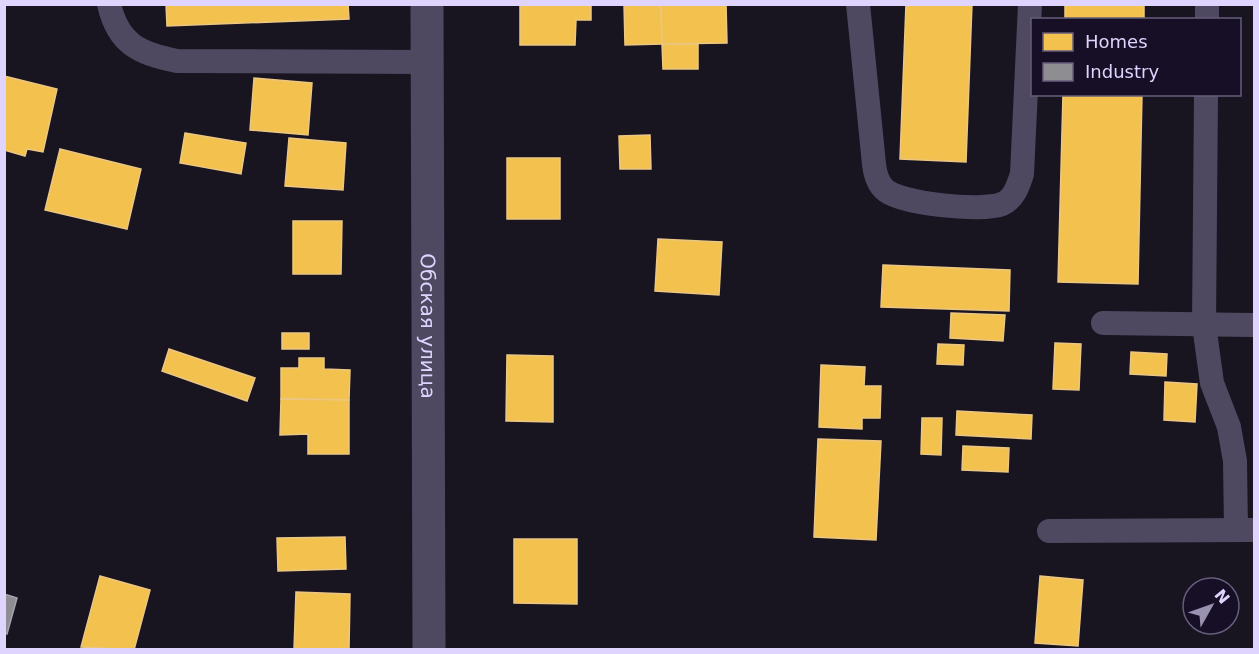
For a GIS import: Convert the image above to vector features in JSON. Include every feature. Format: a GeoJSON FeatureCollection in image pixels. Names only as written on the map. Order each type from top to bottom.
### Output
{"type":"FeatureCollection","features":[{"type":"Feature","properties":{"kind":"street","name":"Обская улица"},"geometry":{"type":"LineString","coordinates":[[427,4],[429,650]]}},
{"type":"Feature","properties":{"kind":"lane"},"geometry":{"type":"LineString","coordinates":[[110,4],[113,23],[130,44],[148,55],[177,62],[428,62]]}},
{"type":"Feature","properties":{"kind":"lane"},"geometry":{"type":"LineString","coordinates":[[858,4],[873,154],[876,175],[884,189],[902,200],[980,207],[1003,204],[1017,191],[1022,174],[1030,4]]}},
{"type":"Feature","properties":{"kind":"lane"},"geometry":{"type":"LineString","coordinates":[[1049,531],[1245,530],[1229,427],[1212,383],[1204,326],[1206,96]]}},
{"type":"Feature","properties":{"kind":"lane"},"geometry":{"type":"LineString","coordinates":[[1103,323],[1254,326]]}},
{"type":"Feature","properties":{"kind":"building: Homes"},"geometry":{"type":"Polygon","coordinates":[[[166,4],[348,4],[349,19],[167,26],[166,4]]]}},
{"type":"Feature","properties":{"kind":"building: Homes"},"geometry":{"type":"Polygon","coordinates":[[[520,4],[591,4],[591,20],[576,20],[575,45],[520,45],[520,4]]]}},
{"type":"Feature","properties":{"kind":"building: Homes"},"geometry":{"type":"Polygon","coordinates":[[[624,4],[661,4],[662,44],[625,45],[624,4]]]}},
{"type":"Feature","properties":{"kind":"building: Homes"},"geometry":{"type":"Polygon","coordinates":[[[661,4],[726,4],[727,43],[662,44],[661,4]]]}},
{"type":"Feature","properties":{"kind":"building: Homes"},"geometry":{"type":"Polygon","coordinates":[[[906,4],[972,4],[966,162],[900,159],[906,4]]]}},
{"type":"Feature","properties":{"kind":"building: Homes"},"geometry":{"type":"Polygon","coordinates":[[[1065,4],[1144,4],[1144,18],[1065,18],[1065,4]]]}},
{"type":"Feature","properties":{"kind":"building: Homes"},"geometry":{"type":"Polygon","coordinates":[[[662,44],[698,44],[698,69],[663,69],[662,44]]]}},
{"type":"Feature","properties":{"kind":"building: Homes"},"geometry":{"type":"Polygon","coordinates":[[[4,76],[57,89],[43,152],[27,149],[25,156],[4,150],[4,76]]]}},
{"type":"Feature","properties":{"kind":"building: Homes"},"geometry":{"type":"Polygon","coordinates":[[[254,78],[312,83],[308,135],[250,130],[254,78]]]}},
{"type":"Feature","properties":{"kind":"building: Homes"},"geometry":{"type":"Polygon","coordinates":[[[1063,96],[1142,96],[1138,284],[1058,282],[1063,96]]]}},
{"type":"Feature","properties":{"kind":"building: Homes"},"geometry":{"type":"Polygon","coordinates":[[[185,133],[246,143],[241,174],[180,163],[185,133]]]}},
{"type":"Feature","properties":{"kind":"building: Homes"},"geometry":{"type":"Polygon","coordinates":[[[650,135],[651,169],[620,169],[619,136],[650,135]]]}},
{"type":"Feature","properties":{"kind":"building: Homes"},"geometry":{"type":"Polygon","coordinates":[[[289,138],[346,143],[343,190],[285,186],[289,138]]]}},
{"type":"Feature","properties":{"kind":"building: Homes"},"geometry":{"type":"Polygon","coordinates":[[[60,149],[141,169],[127,229],[45,210],[60,149]]]}},
{"type":"Feature","properties":{"kind":"building: Homes"},"geometry":{"type":"Polygon","coordinates":[[[507,158],[560,158],[560,219],[507,219],[507,158]]]}},
{"type":"Feature","properties":{"kind":"building: Homes"},"geometry":{"type":"Polygon","coordinates":[[[293,221],[342,221],[341,274],[293,274],[293,221]]]}},
{"type":"Feature","properties":{"kind":"building: Homes"},"geometry":{"type":"Polygon","coordinates":[[[658,239],[722,242],[719,295],[655,291],[658,239]]]}},
{"type":"Feature","properties":{"kind":"building: Homes"},"geometry":{"type":"Polygon","coordinates":[[[883,265],[1010,270],[1009,311],[881,307],[883,265]]]}},
{"type":"Feature","properties":{"kind":"building: Homes"},"geometry":{"type":"Polygon","coordinates":[[[951,313],[1005,315],[1003,341],[950,338],[951,313]]]}},
{"type":"Feature","properties":{"kind":"building: Homes"},"geometry":{"type":"Polygon","coordinates":[[[282,333],[309,333],[309,349],[282,349],[282,333]]]}},
{"type":"Feature","properties":{"kind":"building: Homes"},"geometry":{"type":"Polygon","coordinates":[[[1055,343],[1081,344],[1079,390],[1053,389],[1055,343]]]}},
{"type":"Feature","properties":{"kind":"building: Homes"},"geometry":{"type":"Polygon","coordinates":[[[938,344],[964,345],[963,365],[937,364],[938,344]]]}},
{"type":"Feature","properties":{"kind":"building: Homes"},"geometry":{"type":"Polygon","coordinates":[[[169,349],[255,378],[247,401],[162,371],[169,349]]]}},
{"type":"Feature","properties":{"kind":"building: Homes"},"geometry":{"type":"Polygon","coordinates":[[[1131,352],[1167,354],[1166,376],[1130,374],[1131,352]]]}},
{"type":"Feature","properties":{"kind":"building: Homes"},"geometry":{"type":"Polygon","coordinates":[[[507,355],[553,356],[553,422],[506,421],[507,355]]]}},
{"type":"Feature","properties":{"kind":"building: Homes"},"geometry":{"type":"Polygon","coordinates":[[[299,358],[324,358],[324,369],[350,370],[349,400],[281,399],[281,368],[299,368],[299,358]]]}},
{"type":"Feature","properties":{"kind":"building: Homes"},"geometry":{"type":"Polygon","coordinates":[[[821,365],[865,367],[864,386],[881,386],[880,418],[862,418],[862,429],[819,427],[821,365]]]}},
{"type":"Feature","properties":{"kind":"building: Homes"},"geometry":{"type":"Polygon","coordinates":[[[1165,382],[1197,384],[1195,422],[1164,420],[1165,382]]]}},
{"type":"Feature","properties":{"kind":"building: Homes"},"geometry":{"type":"Polygon","coordinates":[[[281,399],[349,400],[349,454],[308,454],[308,434],[280,435],[281,399]]]}},
{"type":"Feature","properties":{"kind":"building: Homes"},"geometry":{"type":"Polygon","coordinates":[[[957,411],[1032,415],[1031,439],[956,435],[957,411]]]}},
{"type":"Feature","properties":{"kind":"building: Homes"},"geometry":{"type":"Polygon","coordinates":[[[922,418],[942,418],[941,455],[921,454],[922,418]]]}},
{"type":"Feature","properties":{"kind":"building: Homes"},"geometry":{"type":"Polygon","coordinates":[[[818,439],[881,441],[876,540],[814,537],[818,439]]]}},
{"type":"Feature","properties":{"kind":"building: Homes"},"geometry":{"type":"Polygon","coordinates":[[[963,446],[1009,448],[1008,472],[962,470],[963,446]]]}},
{"type":"Feature","properties":{"kind":"building: Homes"},"geometry":{"type":"Polygon","coordinates":[[[345,537],[346,569],[278,571],[277,538],[345,537]]]}},
{"type":"Feature","properties":{"kind":"building: Homes"},"geometry":{"type":"Polygon","coordinates":[[[514,539],[577,539],[577,604],[514,603],[514,539]]]}},
{"type":"Feature","properties":{"kind":"building: Homes"},"geometry":{"type":"Polygon","coordinates":[[[100,576],[150,590],[134,650],[81,647],[100,576]]]}},
{"type":"Feature","properties":{"kind":"building: Homes"},"geometry":{"type":"Polygon","coordinates":[[[1040,576],[1083,580],[1078,646],[1035,643],[1040,576]]]}},
{"type":"Feature","properties":{"kind":"building: Homes"},"geometry":{"type":"Polygon","coordinates":[[[296,592],[350,594],[349,650],[294,650],[296,592]]]}},
{"type":"Feature","properties":{"kind":"building: Industry"},"geometry":{"type":"Polygon","coordinates":[[[4,594],[17,598],[7,634],[4,634],[4,594]]]}}]}
